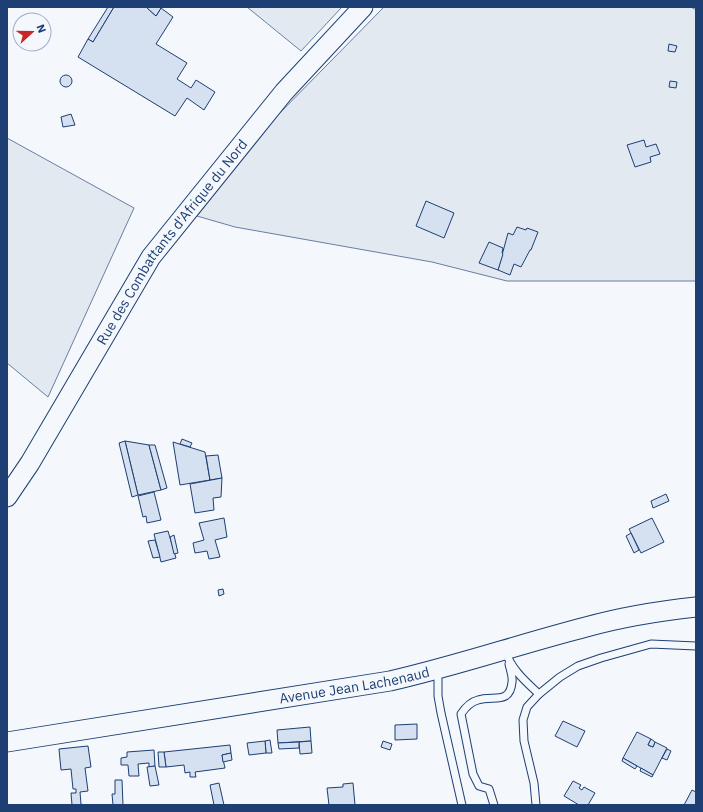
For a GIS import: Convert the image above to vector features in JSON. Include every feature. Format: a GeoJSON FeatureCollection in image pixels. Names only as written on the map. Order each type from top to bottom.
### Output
{"type":"FeatureCollection","features":[{"type":"Feature","properties":{"kind":"street","name":"Rue des Combattants d'Afrique du Nord"},"geometry":{"type":"LineString","coordinates":[[12,486],[34,456],[151,257],[284,92],[363,7]]}},
{"type":"Feature","properties":{"kind":"street","name":"Avenue Jean Lachenaud"},"geometry":{"type":"LineString","coordinates":[[7,742],[390,682],[436,670],[507,656],[587,626],[663,611],[696,607]]}},
{"type":"Feature","properties":{"kind":"lane"},"geometry":{"type":"LineString","coordinates":[[536,805],[534,783],[524,741],[523,720],[527,707],[539,694],[560,677],[578,666],[601,658],[651,644],[696,646]]}},
{"type":"Feature","properties":{"kind":"lane"},"geometry":{"type":"LineString","coordinates":[[507,656],[525,681],[539,694]]}},
{"type":"Feature","properties":{"kind":"lane"},"geometry":{"type":"LineString","coordinates":[[494,805],[489,789],[479,786],[473,774],[461,714],[466,706],[478,700],[505,697],[510,693],[513,681],[507,656]]}},
{"type":"Feature","properties":{"kind":"lane"},"geometry":{"type":"LineString","coordinates":[[436,670],[441,713],[462,805]]}},
{"type":"Feature","properties":{"kind":"shaded area"},"geometry":{"type":"Polygon","coordinates":[[[247,7],[342,7],[301,51],[247,7]]]}},
{"type":"Feature","properties":{"kind":"shaded area"},"geometry":{"type":"Polygon","coordinates":[[[384,7],[691,7],[696,10],[696,281],[507,281],[432,262],[235,227],[197,216],[269,124],[384,7]]]}},
{"type":"Feature","properties":{"kind":"shaded area"},"geometry":{"type":"Polygon","coordinates":[[[7,138],[134,208],[48,397],[7,363],[7,138]]]}},
{"type":"Feature","properties":{"kind":"building"},"geometry":{"type":"Polygon","coordinates":[[[108,7],[114,7],[93,42],[88,39],[108,7]]]}},
{"type":"Feature","properties":{"kind":"building"},"geometry":{"type":"Polygon","coordinates":[[[114,7],[146,7],[156,16],[161,8],[173,17],[156,44],[187,63],[177,79],[191,88],[196,80],[215,92],[204,110],[187,98],[175,116],[78,57],[88,39],[93,42],[114,7]]]}},
{"type":"Feature","properties":{"kind":"building"},"geometry":{"type":"Polygon","coordinates":[[[146,7],[158,7],[161,8],[156,16],[146,7]]]}},
{"type":"Feature","properties":{"kind":"building"},"geometry":{"type":"Polygon","coordinates":[[[669,44],[677,46],[675,52],[668,51],[669,44]]]}},
{"type":"Feature","properties":{"kind":"building"},"geometry":{"type":"Polygon","coordinates":[[[66,75],[70,77],[72,81],[70,85],[66,87],[62,85],[60,81],[62,77],[66,75]]]}},
{"type":"Feature","properties":{"kind":"building"},"geometry":{"type":"Polygon","coordinates":[[[670,81],[677,82],[676,88],[669,87],[670,81]]]}},
{"type":"Feature","properties":{"kind":"building"},"geometry":{"type":"Polygon","coordinates":[[[71,114],[75,125],[63,127],[61,117],[71,114]]]}},
{"type":"Feature","properties":{"kind":"building"},"geometry":{"type":"Polygon","coordinates":[[[644,140],[646,147],[656,144],[660,154],[650,157],[651,162],[635,167],[627,145],[644,140]]]}},
{"type":"Feature","properties":{"kind":"building"},"geometry":{"type":"Polygon","coordinates":[[[426,201],[454,213],[444,238],[416,226],[426,201]]]}},
{"type":"Feature","properties":{"kind":"building"},"geometry":{"type":"Polygon","coordinates":[[[517,227],[526,230],[527,228],[538,232],[531,250],[521,267],[514,264],[510,275],[498,270],[508,233],[513,235],[517,227]]]}},
{"type":"Feature","properties":{"kind":"building"},"geometry":{"type":"Polygon","coordinates":[[[489,242],[503,248],[503,254],[498,270],[479,263],[489,242]]]}},
{"type":"Feature","properties":{"kind":"building"},"geometry":{"type":"Polygon","coordinates":[[[182,439],[192,443],[190,447],[180,444],[182,439]]]}},
{"type":"Feature","properties":{"kind":"building"},"geometry":{"type":"Polygon","coordinates":[[[125,441],[149,445],[161,490],[138,495],[125,441]]]}},
{"type":"Feature","properties":{"kind":"building"},"geometry":{"type":"Polygon","coordinates":[[[125,441],[138,495],[132,497],[119,443],[125,441]]]}},
{"type":"Feature","properties":{"kind":"building"},"geometry":{"type":"Polygon","coordinates":[[[173,442],[205,452],[210,480],[180,485],[173,442]]]}},
{"type":"Feature","properties":{"kind":"building"},"geometry":{"type":"Polygon","coordinates":[[[149,445],[155,445],[167,488],[161,490],[149,445]]]}},
{"type":"Feature","properties":{"kind":"building"},"geometry":{"type":"Polygon","coordinates":[[[218,455],[222,478],[210,480],[206,456],[218,455]]]}},
{"type":"Feature","properties":{"kind":"building"},"geometry":{"type":"Polygon","coordinates":[[[222,478],[221,497],[213,498],[214,510],[195,513],[190,484],[222,478]]]}},
{"type":"Feature","properties":{"kind":"building"},"geometry":{"type":"Polygon","coordinates":[[[154,492],[161,520],[147,523],[146,516],[143,517],[138,496],[154,492]]]}},
{"type":"Feature","properties":{"kind":"building"},"geometry":{"type":"Polygon","coordinates":[[[666,494],[669,501],[653,508],[651,501],[666,494]]]}},
{"type":"Feature","properties":{"kind":"building"},"geometry":{"type":"Polygon","coordinates":[[[224,518],[227,537],[215,540],[220,557],[209,559],[207,551],[195,553],[193,543],[204,540],[199,523],[224,518]]]}},
{"type":"Feature","properties":{"kind":"building"},"geometry":{"type":"Polygon","coordinates":[[[652,518],[664,542],[641,553],[629,529],[652,518]]]}},
{"type":"Feature","properties":{"kind":"building"},"geometry":{"type":"Polygon","coordinates":[[[168,531],[176,558],[161,562],[154,534],[168,531]]]}},
{"type":"Feature","properties":{"kind":"building"},"geometry":{"type":"Polygon","coordinates":[[[631,533],[639,550],[634,553],[626,536],[631,533]]]}},
{"type":"Feature","properties":{"kind":"building"},"geometry":{"type":"Polygon","coordinates":[[[174,535],[178,553],[174,554],[170,537],[174,535]]]}},
{"type":"Feature","properties":{"kind":"building"},"geometry":{"type":"Polygon","coordinates":[[[155,540],[160,557],[153,558],[148,541],[155,540]]]}},
{"type":"Feature","properties":{"kind":"building"},"geometry":{"type":"Polygon","coordinates":[[[223,589],[224,594],[219,596],[218,590],[223,589]]]}},
{"type":"Feature","properties":{"kind":"building"},"geometry":{"type":"Polygon","coordinates":[[[563,721],[585,731],[577,747],[555,736],[563,721]]]}},
{"type":"Feature","properties":{"kind":"building"},"geometry":{"type":"Polygon","coordinates":[[[417,724],[417,739],[395,740],[395,725],[417,724]]]}},
{"type":"Feature","properties":{"kind":"building"},"geometry":{"type":"Polygon","coordinates":[[[310,727],[311,741],[278,743],[277,730],[310,727]]]}},
{"type":"Feature","properties":{"kind":"building"},"geometry":{"type":"Polygon","coordinates":[[[637,732],[651,739],[648,745],[653,747],[655,742],[667,748],[653,775],[623,758],[637,732]]]}},
{"type":"Feature","properties":{"kind":"building"},"geometry":{"type":"Polygon","coordinates":[[[651,739],[655,742],[653,747],[648,745],[651,739]]]}},
{"type":"Feature","properties":{"kind":"building"},"geometry":{"type":"Polygon","coordinates":[[[270,740],[272,753],[266,753],[265,741],[270,740]]]}},
{"type":"Feature","properties":{"kind":"building"},"geometry":{"type":"Polygon","coordinates":[[[265,741],[266,753],[249,755],[247,743],[265,741]]]}},
{"type":"Feature","properties":{"kind":"building"},"geometry":{"type":"Polygon","coordinates":[[[311,741],[312,753],[300,754],[299,742],[311,741]]]}},
{"type":"Feature","properties":{"kind":"building"},"geometry":{"type":"Polygon","coordinates":[[[383,741],[392,744],[390,750],[381,747],[383,741]]]}},
{"type":"Feature","properties":{"kind":"building"},"geometry":{"type":"Polygon","coordinates":[[[299,742],[299,748],[279,749],[278,743],[299,742]]]}},
{"type":"Feature","properties":{"kind":"building"},"geometry":{"type":"Polygon","coordinates":[[[230,745],[231,753],[222,755],[225,768],[195,772],[196,777],[190,777],[190,772],[185,773],[184,765],[166,767],[164,752],[230,745]]]}},
{"type":"Feature","properties":{"kind":"building"},"geometry":{"type":"Polygon","coordinates":[[[88,746],[91,767],[85,768],[88,791],[80,792],[81,804],[72,805],[71,793],[76,793],[76,789],[73,789],[71,769],[61,770],[59,749],[88,746]]]}},
{"type":"Feature","properties":{"kind":"building"},"geometry":{"type":"Polygon","coordinates":[[[667,749],[671,751],[667,760],[662,758],[667,749]]]}},
{"type":"Feature","properties":{"kind":"building"},"geometry":{"type":"Polygon","coordinates":[[[154,750],[155,766],[149,767],[149,763],[138,764],[139,776],[129,776],[128,765],[121,765],[121,758],[127,757],[127,752],[154,750]]]}},
{"type":"Feature","properties":{"kind":"building"},"geometry":{"type":"Polygon","coordinates":[[[158,752],[164,752],[166,767],[159,767],[158,752]]]}},
{"type":"Feature","properties":{"kind":"building"},"geometry":{"type":"Polygon","coordinates":[[[231,753],[232,760],[223,762],[222,755],[231,753]]]}},
{"type":"Feature","properties":{"kind":"building"},"geometry":{"type":"Polygon","coordinates":[[[623,758],[637,766],[635,769],[622,761],[623,758]]]}},
{"type":"Feature","properties":{"kind":"building"},"geometry":{"type":"Polygon","coordinates":[[[155,766],[159,785],[150,786],[147,767],[155,766]]]}},
{"type":"Feature","properties":{"kind":"building"},"geometry":{"type":"Polygon","coordinates":[[[641,768],[653,775],[652,777],[640,771],[641,768]]]}},
{"type":"Feature","properties":{"kind":"building"},"geometry":{"type":"Polygon","coordinates":[[[115,780],[122,780],[123,805],[113,805],[112,794],[115,794],[115,780]]]}},
{"type":"Feature","properties":{"kind":"building"},"geometry":{"type":"Polygon","coordinates":[[[573,781],[581,785],[579,788],[582,790],[584,787],[595,793],[588,805],[579,805],[564,796],[573,781]]]}},
{"type":"Feature","properties":{"kind":"building"},"geometry":{"type":"Polygon","coordinates":[[[219,783],[224,805],[214,805],[210,785],[219,783]]]}},
{"type":"Feature","properties":{"kind":"building"},"geometry":{"type":"Polygon","coordinates":[[[353,783],[355,805],[329,805],[327,788],[343,787],[343,784],[353,783]]]}},
{"type":"Feature","properties":{"kind":"building"},"geometry":{"type":"Polygon","coordinates":[[[692,790],[696,792],[696,805],[684,805],[692,790]]]}}]}
